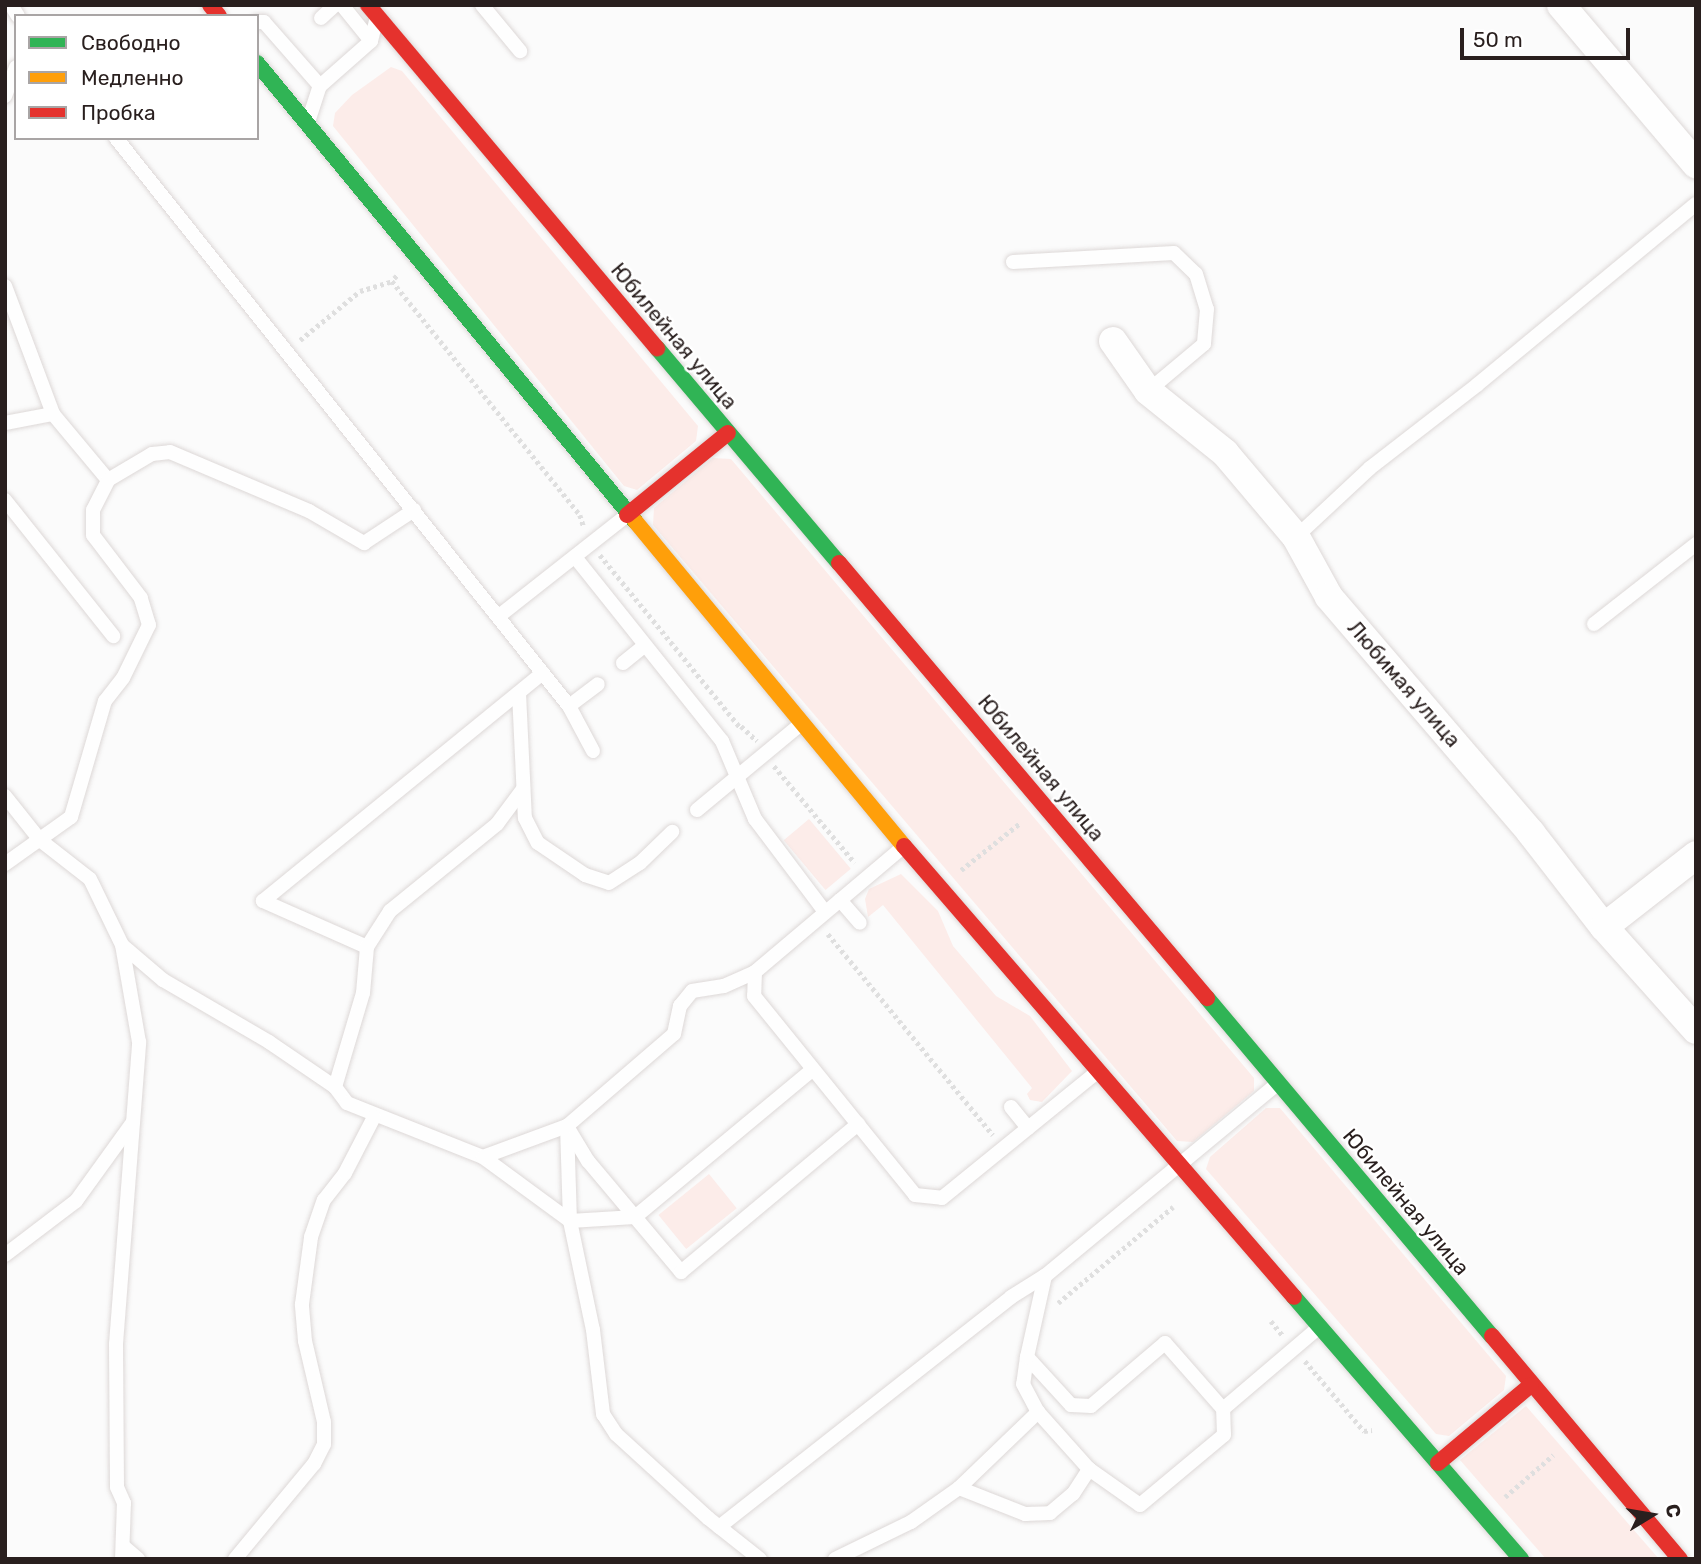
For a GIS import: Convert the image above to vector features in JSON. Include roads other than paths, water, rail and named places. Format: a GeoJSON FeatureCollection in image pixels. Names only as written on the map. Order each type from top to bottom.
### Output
{"type":"FeatureCollection","features":[{"type":"Feature","properties":{"kind":"main road","name":"Юбилейная улица"},"geometry":{"type":"LineString","coordinates":[[373,11],[1680,1559]]}},
{"type":"Feature","properties":{"kind":"main road"},"geometry":{"type":"LineString","coordinates":[[259,65],[627,515],[904,846],[1521,1559]]}},
{"type":"Feature","properties":{"kind":"main road"},"geometry":{"type":"LineString","coordinates":[[627,515],[728,433]]}},
{"type":"Feature","properties":{"kind":"main road"},"geometry":{"type":"LineString","coordinates":[[1438,1463],[1531,1385]]}},
{"type":"Feature","properties":{"kind":"street"},"geometry":{"type":"LineString","coordinates":[[1561,5],[1696,164]]}},
{"type":"Feature","properties":{"kind":"street","name":"Любимая улица"},"geometry":{"type":"LineString","coordinates":[[1113,341],[1149,391],[1225,453],[1296,537],[1329,597],[1531,833],[1604,927],[1696,1030]]}},
{"type":"Feature","properties":{"kind":"street"},"geometry":{"type":"LineString","coordinates":[[1604,927],[1696,855]]}},
{"type":"Feature","properties":{"kind":"lane"},"geometry":{"type":"LineString","coordinates":[[321,18],[335,5]]}},
{"type":"Feature","properties":{"kind":"lane"},"geometry":{"type":"LineString","coordinates":[[342,5],[371,41]]}},
{"type":"Feature","properties":{"kind":"lane"},"geometry":{"type":"LineString","coordinates":[[307,124],[320,86],[371,41],[373,11],[391,5]]}},
{"type":"Feature","properties":{"kind":"lane"},"geometry":{"type":"LineString","coordinates":[[482,5],[520,51]]}},
{"type":"Feature","properties":{"kind":"lane"},"geometry":{"type":"LineString","coordinates":[[259,22],[264,22],[290,44],[320,86]]}},
{"type":"Feature","properties":{"kind":"lane"},"geometry":{"type":"LineString","coordinates":[[5,96],[14,72]]}},
{"type":"Feature","properties":{"kind":"lane"},"geometry":{"type":"LineString","coordinates":[[118,140],[499,616],[569,706],[593,751]]}},
{"type":"Feature","properties":{"kind":"lane"},"geometry":{"type":"LineString","coordinates":[[1296,537],[1370,468],[1477,386],[1696,204]]}},
{"type":"Feature","properties":{"kind":"lane"},"geometry":{"type":"LineString","coordinates":[[1013,262],[1174,253],[1196,274],[1207,309],[1204,344],[1149,391]]}},
{"type":"Feature","properties":{"kind":"lane"},"geometry":{"type":"LineString","coordinates":[[5,286],[53,414],[108,481]]}},
{"type":"Feature","properties":{"kind":"lane"},"geometry":{"type":"LineString","coordinates":[[5,423],[53,414]]}},
{"type":"Feature","properties":{"kind":"lane"},"geometry":{"type":"LineString","coordinates":[[5,864],[71,817],[105,701],[123,678],[149,625],[141,598],[93,535],[93,510],[108,481],[152,454],[170,452],[309,512],[364,543],[414,510]]}},
{"type":"Feature","properties":{"kind":"lane"},"geometry":{"type":"LineString","coordinates":[[5,500],[113,636]]}},
{"type":"Feature","properties":{"kind":"lane"},"geometry":{"type":"LineString","coordinates":[[499,616],[627,515]]}},
{"type":"Feature","properties":{"kind":"lane"},"geometry":{"type":"LineString","coordinates":[[1594,624],[1696,544]]}},
{"type":"Feature","properties":{"kind":"lane"},"geometry":{"type":"LineString","coordinates":[[575,557],[722,741],[755,819],[820,916]]}},
{"type":"Feature","properties":{"kind":"lane"},"geometry":{"type":"LineString","coordinates":[[623,663],[645,645]]}},
{"type":"Feature","properties":{"kind":"lane"},"geometry":{"type":"LineString","coordinates":[[367,947],[263,901],[543,673]]}},
{"type":"Feature","properties":{"kind":"lane"},"geometry":{"type":"LineString","coordinates":[[569,706],[598,684]]}},
{"type":"Feature","properties":{"kind":"lane"},"geometry":{"type":"LineString","coordinates":[[519,693],[525,818],[538,843],[585,875],[609,883],[640,863],[672,832]]}},
{"type":"Feature","properties":{"kind":"lane"},"geometry":{"type":"LineString","coordinates":[[697,810],[737,780],[801,723]]}},
{"type":"Feature","properties":{"kind":"lane"},"geometry":{"type":"LineString","coordinates":[[335,1087],[363,993],[367,947],[390,911],[497,824],[523,789]]}},
{"type":"Feature","properties":{"kind":"lane"},"geometry":{"type":"LineString","coordinates":[[5,796],[40,840],[90,879],[122,945],[139,1042],[116,1344],[117,1487],[124,1503],[123,1552],[138,1559]]}},
{"type":"Feature","properties":{"kind":"lane"},"geometry":{"type":"LineString","coordinates":[[483,1157],[567,1126],[674,1034],[680,1006],[692,991],[724,986],[755,972],[904,846]]}},
{"type":"Feature","properties":{"kind":"lane"},"geometry":{"type":"LineString","coordinates":[[840,900],[860,923]]}},
{"type":"Feature","properties":{"kind":"lane"},"geometry":{"type":"LineString","coordinates":[[122,945],[174,987],[269,1042],[335,1087],[347,1103],[374,1116],[483,1157],[570,1221],[635,1217],[813,1069]]}},
{"type":"Feature","properties":{"kind":"lane"},"geometry":{"type":"LineString","coordinates":[[755,972],[754,996],[915,1195],[942,1198],[1099,1070]]}},
{"type":"Feature","properties":{"kind":"lane"},"geometry":{"type":"LineString","coordinates":[[719,1527],[1011,1297],[1045,1276],[1280,1082]]}},
{"type":"Feature","properties":{"kind":"lane"},"geometry":{"type":"LineString","coordinates":[[1010,1107],[1028,1128]]}},
{"type":"Feature","properties":{"kind":"lane"},"geometry":{"type":"LineString","coordinates":[[235,1559],[314,1464],[324,1444],[324,1422],[305,1341],[302,1304],[311,1237],[324,1200],[345,1173],[374,1116]]}},
{"type":"Feature","properties":{"kind":"lane"},"geometry":{"type":"LineString","coordinates":[[5,1255],[76,1201],[133,1122]]}},
{"type":"Feature","properties":{"kind":"lane"},"geometry":{"type":"LineString","coordinates":[[567,1126],[588,1161],[681,1272],[858,1124]]}},
{"type":"Feature","properties":{"kind":"lane"},"geometry":{"type":"LineString","coordinates":[[567,1126],[570,1221],[593,1330],[603,1414],[616,1434],[719,1527],[760,1559]]}},
{"type":"Feature","properties":{"kind":"lane"},"geometry":{"type":"LineString","coordinates":[[1027,1357],[1071,1405],[1091,1406],[1165,1343],[1223,1409],[1224,1435],[1140,1505],[1089,1469],[1038,1412],[1023,1384],[1027,1357],[1045,1276]]}},
{"type":"Feature","properties":{"kind":"lane"},"geometry":{"type":"LineString","coordinates":[[1223,1409],[1321,1325]]}},
{"type":"Feature","properties":{"kind":"lane"},"geometry":{"type":"LineString","coordinates":[[835,1559],[911,1521],[959,1488],[1038,1412]]}},
{"type":"Feature","properties":{"kind":"lane"},"geometry":{"type":"LineString","coordinates":[[959,1488],[1026,1514],[1050,1513],[1073,1494],[1089,1469]]}}]}
